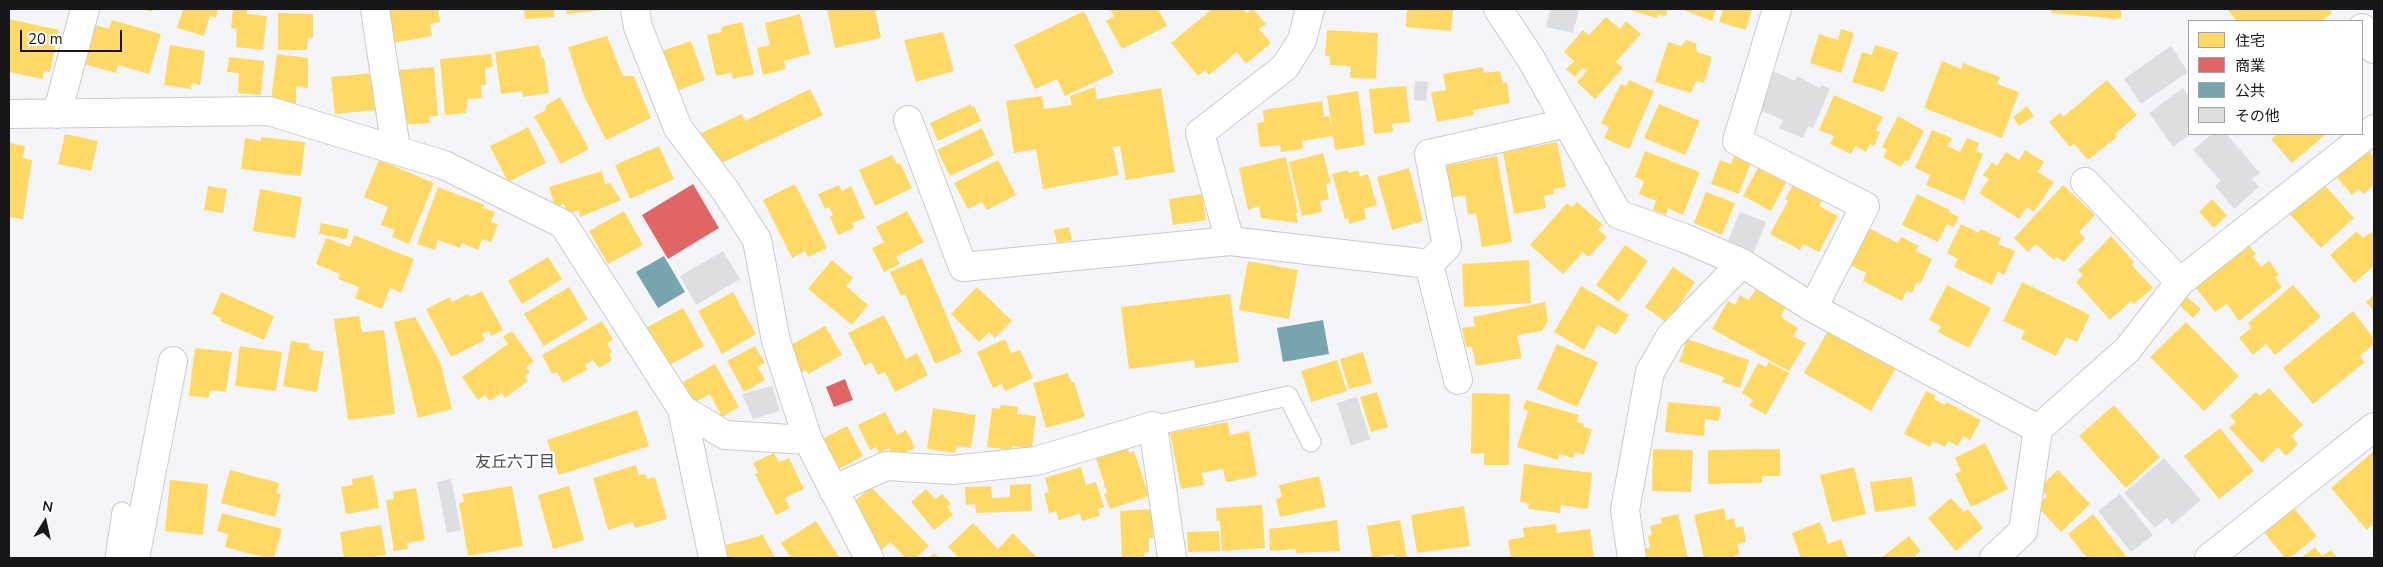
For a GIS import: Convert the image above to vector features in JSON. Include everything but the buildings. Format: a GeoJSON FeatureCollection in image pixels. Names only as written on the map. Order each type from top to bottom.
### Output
{"type":"FeatureCollection","features":[{"type":"Feature","properties":{"kind":"street"},"geometry":{"type":"LineString","coordinates":[[57,114],[85,9]]}},
{"type":"Feature","properties":{"kind":"street"},"geometry":{"type":"LineString","coordinates":[[375,9],[396,149]]}},
{"type":"Feature","properties":{"kind":"street"},"geometry":{"type":"LineString","coordinates":[[635,9],[638,27],[678,128],[725,190],[757,240],[776,341],[808,440],[869,558]]}},
{"type":"Feature","properties":{"kind":"street"},"geometry":{"type":"LineString","coordinates":[[1230,241],[1200,133],[1285,67],[1302,40],[1310,9]]}},
{"type":"Feature","properties":{"kind":"street"},"geometry":{"type":"LineString","coordinates":[[1498,9],[1531,59],[1618,214],[1684,238],[1742,263],[1813,308],[2038,429]]}},
{"type":"Feature","properties":{"kind":"street"},"geometry":{"type":"LineString","coordinates":[[1777,9],[1737,141],[1865,206],[1813,308]]}},
{"type":"Feature","properties":{"kind":"street"},"geometry":{"type":"LineString","coordinates":[[2350,9],[2357,20]]}},
{"type":"Feature","properties":{"kind":"street"},"geometry":{"type":"LineString","coordinates":[[2363,30],[2374,49]]}},
{"type":"Feature","properties":{"kind":"street"},"geometry":{"type":"LineString","coordinates":[[9,114],[269,111],[444,165],[563,224],[682,409],[713,558]]}},
{"type":"Feature","properties":{"kind":"street"},"geometry":{"type":"LineString","coordinates":[[908,120],[962,267],[1230,241],[1429,264]]}},
{"type":"Feature","properties":{"kind":"street"},"geometry":{"type":"LineString","coordinates":[[1429,264],[1448,246],[1429,154],[1567,122]]}},
{"type":"Feature","properties":{"kind":"street"},"geometry":{"type":"LineString","coordinates":[[1994,558],[2023,531],[2038,429],[2127,350],[2180,282],[2374,129]]}},
{"type":"Feature","properties":{"kind":"street"},"geometry":{"type":"LineString","coordinates":[[2085,182],[2180,282]]}},
{"type":"Feature","properties":{"kind":"street"},"geometry":{"type":"LineString","coordinates":[[1632,558],[1625,510],[1650,372],[1670,337],[1742,263]]}},
{"type":"Feature","properties":{"kind":"street"},"geometry":{"type":"LineString","coordinates":[[1429,264],[1458,380]]}},
{"type":"Feature","properties":{"kind":"street"},"geometry":{"type":"LineString","coordinates":[[135,558],[173,361]]}},
{"type":"Feature","properties":{"kind":"street"},"geometry":{"type":"LineString","coordinates":[[682,409],[725,435],[808,440]]}},
{"type":"Feature","properties":{"kind":"street"},"geometry":{"type":"LineString","coordinates":[[833,490],[886,466],[953,470],[1036,462],[1154,426],[1172,558]]}},
{"type":"Feature","properties":{"kind":"street"},"geometry":{"type":"LineString","coordinates":[[2209,558],[2374,427]]}},
{"type":"Feature","properties":{"kind":"lane"},"geometry":{"type":"LineString","coordinates":[[1154,426],[1288,396],[1311,442]]}},
{"type":"Feature","properties":{"kind":"lane"},"geometry":{"type":"LineString","coordinates":[[115,558],[122,512]]}},
{"type":"Feature","properties":{"kind":"district","name":"友丘六丁目"},"geometry":{"type":"Point","coordinates":[515,463]}}]}
